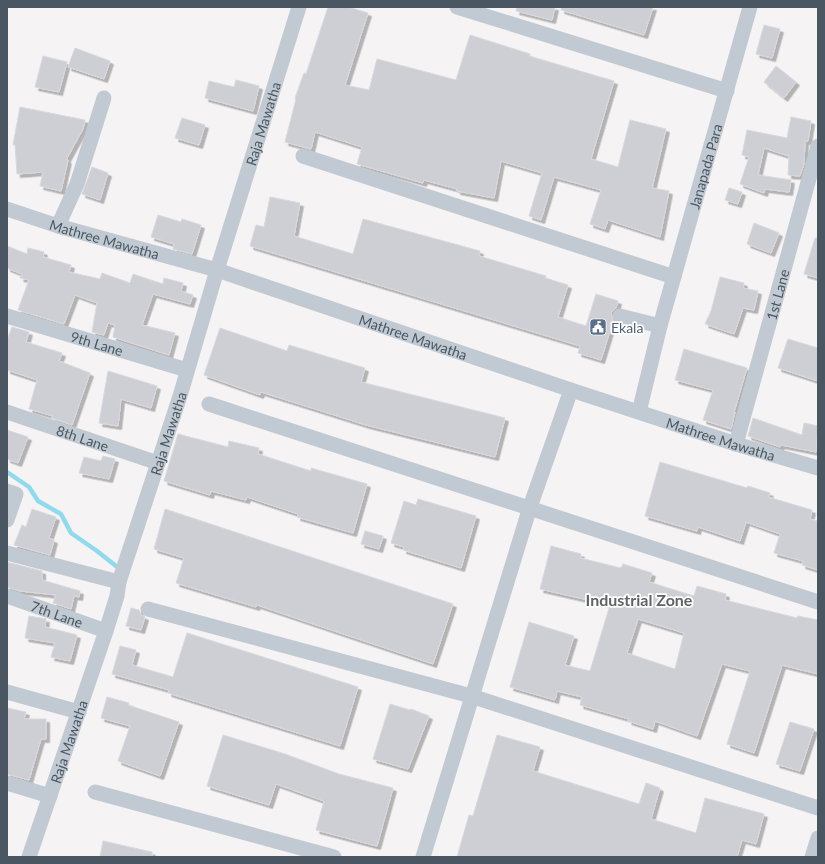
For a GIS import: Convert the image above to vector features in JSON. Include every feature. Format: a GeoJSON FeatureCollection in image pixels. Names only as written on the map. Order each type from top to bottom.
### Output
{"type":"FeatureCollection","features":[{"type":"Feature","properties":{"kind":"street","name":"Raja Mawatha"},"geometry":{"type":"LineString","coordinates":[[28,857],[106,631],[117,596],[119,582],[158,463],[300,7]]}},
{"type":"Feature","properties":{"kind":"street"},"geometry":{"type":"LineString","coordinates":[[457,7],[727,91]]}},
{"type":"Feature","properties":{"kind":"street","name":"Janapada Para"},"geometry":{"type":"LineString","coordinates":[[639,412],[660,326],[750,7]]}},
{"type":"Feature","properties":{"kind":"street"},"geometry":{"type":"LineString","coordinates":[[58,226],[78,184],[104,98]]}},
{"type":"Feature","properties":{"kind":"street","name":"1st Lane"},"geometry":{"type":"LineString","coordinates":[[736,444],[818,146]]}},
{"type":"Feature","properties":{"kind":"street"},"geometry":{"type":"LineString","coordinates":[[303,156],[674,277]]}},
{"type":"Feature","properties":{"kind":"street","name":"Mathree Mawatha"},"geometry":{"type":"LineString","coordinates":[[7,209],[58,226],[217,270],[571,390],[736,444],[818,468]]}},
{"type":"Feature","properties":{"kind":"street","name":"9th Lane"},"geometry":{"type":"LineString","coordinates":[[7,316],[187,370]]}},
{"type":"Feature","properties":{"kind":"street"},"geometry":{"type":"LineString","coordinates":[[620,316],[660,326]]}},
{"type":"Feature","properties":{"kind":"street"},"geometry":{"type":"LineString","coordinates":[[423,857],[530,507],[571,390]]}},
{"type":"Feature","properties":{"kind":"street"},"geometry":{"type":"LineString","coordinates":[[209,404],[530,507],[606,534],[818,602]]}},
{"type":"Feature","properties":{"kind":"street","name":"8th Lane"},"geometry":{"type":"LineString","coordinates":[[7,412],[158,463]]}},
{"type":"Feature","properties":{"kind":"street"},"geometry":{"type":"LineString","coordinates":[[7,491],[16,494],[7,520]]}},
{"type":"Feature","properties":{"kind":"street"},"geometry":{"type":"LineString","coordinates":[[7,553],[119,582]]}},
{"type":"Feature","properties":{"kind":"street","name":"7th Lane"},"geometry":{"type":"LineString","coordinates":[[7,596],[106,631]]}},
{"type":"Feature","properties":{"kind":"street"},"geometry":{"type":"LineString","coordinates":[[148,609],[471,696],[818,808]]}},
{"type":"Feature","properties":{"kind":"street"},"geometry":{"type":"LineString","coordinates":[[7,692],[79,712]]}},
{"type":"Feature","properties":{"kind":"street"},"geometry":{"type":"LineString","coordinates":[[7,783],[50,796]]}},
{"type":"Feature","properties":{"kind":"street"},"geometry":{"type":"LineString","coordinates":[[95,792],[334,857]]}},
{"type":"Feature","properties":{"kind":"street"},"geometry":{"type":"LineString","coordinates":[[812,857],[818,838]]}},
{"type":"Feature","properties":{"kind":"building"},"geometry":{"type":"Polygon","coordinates":[[[328,7],[348,7],[368,13],[345,85],[369,90],[377,59],[456,80],[470,35],[530,54],[529,56],[614,81],[591,159],[618,167],[630,120],[666,129],[652,188],[669,191],[660,237],[608,220],[605,229],[590,224],[601,190],[554,177],[541,220],[529,216],[542,173],[501,161],[494,198],[457,191],[457,189],[424,180],[423,183],[357,164],[362,147],[315,132],[311,149],[285,142],[295,98],[304,73],[306,74],[328,7]]]}},
{"type":"Feature","properties":{"kind":"building"},"geometry":{"type":"Polygon","coordinates":[[[517,7],[555,7],[552,20],[516,11],[517,7]]]}},
{"type":"Feature","properties":{"kind":"building"},"geometry":{"type":"Polygon","coordinates":[[[562,7],[653,7],[644,35],[561,10],[562,7]]]}},
{"type":"Feature","properties":{"kind":"building"},"geometry":{"type":"Polygon","coordinates":[[[764,25],[780,29],[772,58],[756,54],[764,25]]]}},
{"type":"Feature","properties":{"kind":"building"},"geometry":{"type":"Polygon","coordinates":[[[75,48],[110,61],[104,79],[68,67],[75,48]]]}},
{"type":"Feature","properties":{"kind":"building"},"geometry":{"type":"Polygon","coordinates":[[[43,56],[67,62],[59,92],[35,87],[43,56]]]}},
{"type":"Feature","properties":{"kind":"building"},"geometry":{"type":"Polygon","coordinates":[[[776,66],[796,82],[784,98],[764,82],[776,66]]]}},
{"type":"Feature","properties":{"kind":"building"},"geometry":{"type":"Polygon","coordinates":[[[236,80],[259,86],[253,111],[205,98],[209,81],[234,87],[236,80]]]}},
{"type":"Feature","properties":{"kind":"building"},"geometry":{"type":"Polygon","coordinates":[[[20,107],[85,120],[83,129],[66,160],[68,160],[61,191],[40,186],[43,172],[17,174],[15,145],[13,145],[20,107]]]}},
{"type":"Feature","properties":{"kind":"building"},"geometry":{"type":"Polygon","coordinates":[[[791,117],[811,121],[808,141],[805,141],[804,164],[800,176],[788,175],[789,156],[764,148],[758,175],[791,180],[789,192],[765,189],[764,193],[740,184],[749,157],[742,155],[747,130],[787,138],[791,117]]]}},
{"type":"Feature","properties":{"kind":"building"},"geometry":{"type":"Polygon","coordinates":[[[182,118],[205,125],[199,145],[175,138],[182,118]]]}},
{"type":"Feature","properties":{"kind":"building"},"geometry":{"type":"Polygon","coordinates":[[[92,167],[108,173],[100,200],[82,194],[92,167]]]}},
{"type":"Feature","properties":{"kind":"building"},"geometry":{"type":"Polygon","coordinates":[[[729,188],[742,192],[738,204],[725,200],[729,188]]]}},
{"type":"Feature","properties":{"kind":"building"},"geometry":{"type":"Polygon","coordinates":[[[270,197],[300,203],[294,236],[353,254],[363,219],[480,251],[479,256],[546,276],[545,278],[568,285],[558,317],[586,326],[596,294],[618,301],[616,308],[611,313],[613,321],[601,360],[578,353],[580,346],[250,246],[256,225],[264,227],[270,197]]]}},
{"type":"Feature","properties":{"kind":"building"},"geometry":{"type":"Polygon","coordinates":[[[158,215],[181,222],[182,219],[201,225],[192,254],[173,249],[174,244],[151,237],[158,215]]]}},
{"type":"Feature","properties":{"kind":"building"},"geometry":{"type":"Polygon","coordinates":[[[754,223],[779,233],[771,253],[747,244],[754,223]]]}},
{"type":"Feature","properties":{"kind":"building"},"geometry":{"type":"Polygon","coordinates":[[[815,238],[818,238],[818,278],[804,274],[815,238]]]}},
{"type":"Feature","properties":{"kind":"building"},"geometry":{"type":"Polygon","coordinates":[[[7,246],[27,254],[28,248],[44,252],[43,257],[71,265],[69,272],[100,279],[102,273],[130,283],[133,274],[163,284],[164,278],[183,283],[181,291],[193,295],[190,304],[153,294],[142,325],[175,333],[169,355],[113,337],[115,325],[108,323],[104,335],[92,332],[97,303],[75,295],[64,324],[18,310],[29,280],[20,278],[22,274],[7,268],[7,246]]]}},
{"type":"Feature","properties":{"kind":"building"},"geometry":{"type":"Polygon","coordinates":[[[720,277],[744,283],[743,288],[758,291],[754,310],[743,308],[734,334],[705,324],[711,311],[720,277]]]}},
{"type":"Feature","properties":{"kind":"building"},"geometry":{"type":"Polygon","coordinates":[[[12,327],[29,332],[26,342],[62,353],[59,361],[90,373],[72,425],[52,418],[53,416],[29,409],[37,380],[7,370],[7,340],[12,327]]]}},
{"type":"Feature","properties":{"kind":"building"},"geometry":{"type":"Polygon","coordinates":[[[220,328],[287,351],[289,345],[365,368],[361,382],[505,418],[495,457],[366,425],[261,392],[260,395],[204,375],[220,328]]]}},
{"type":"Feature","properties":{"kind":"building"},"geometry":{"type":"Polygon","coordinates":[[[788,339],[818,348],[818,381],[778,368],[788,339]]]}},
{"type":"Feature","properties":{"kind":"building"},"geometry":{"type":"Polygon","coordinates":[[[684,349],[747,368],[734,412],[731,429],[703,420],[713,390],[675,380],[684,349]]]}},
{"type":"Feature","properties":{"kind":"building"},"geometry":{"type":"Polygon","coordinates":[[[108,371],[157,386],[151,408],[121,399],[118,426],[99,423],[108,371]]]}},
{"type":"Feature","properties":{"kind":"building"},"geometry":{"type":"Polygon","coordinates":[[[753,418],[802,435],[804,423],[818,426],[816,452],[781,445],[780,447],[748,436],[753,418]]]}},
{"type":"Feature","properties":{"kind":"building"},"geometry":{"type":"Polygon","coordinates":[[[7,430],[28,437],[18,463],[7,459],[7,430]]]}},
{"type":"Feature","properties":{"kind":"building"},"geometry":{"type":"Polygon","coordinates":[[[178,434],[228,447],[229,441],[259,448],[258,454],[311,471],[311,468],[367,484],[353,533],[297,517],[298,514],[247,497],[246,500],[211,491],[210,495],[164,481],[178,434]]]}},
{"type":"Feature","properties":{"kind":"building"},"geometry":{"type":"Polygon","coordinates":[[[103,456],[115,459],[109,479],[79,473],[84,457],[101,461],[103,456]]]}},
{"type":"Feature","properties":{"kind":"building"},"geometry":{"type":"Polygon","coordinates":[[[660,462],[747,488],[748,486],[770,493],[768,497],[812,510],[810,519],[818,521],[818,570],[802,565],[803,561],[774,553],[780,534],[746,522],[740,541],[698,527],[697,531],[645,516],[660,462]]]}},
{"type":"Feature","properties":{"kind":"building"},"geometry":{"type":"Polygon","coordinates":[[[418,499],[476,516],[461,568],[403,550],[404,547],[391,543],[404,501],[416,505],[418,499]]]}},
{"type":"Feature","properties":{"kind":"building"},"geometry":{"type":"Polygon","coordinates":[[[32,509],[56,517],[49,538],[54,540],[50,555],[14,545],[22,525],[26,527],[32,509]]]}},
{"type":"Feature","properties":{"kind":"building"},"geometry":{"type":"Polygon","coordinates":[[[165,509],[453,604],[433,664],[257,605],[256,607],[176,583],[184,558],[154,549],[165,509]]]}},
{"type":"Feature","properties":{"kind":"building"},"geometry":{"type":"Polygon","coordinates":[[[365,531],[383,536],[379,549],[361,544],[365,531]]]}},
{"type":"Feature","properties":{"kind":"building"},"geometry":{"type":"Polygon","coordinates":[[[551,546],[581,554],[580,558],[621,568],[623,564],[652,573],[649,582],[694,596],[697,586],[726,594],[725,600],[797,618],[798,616],[818,620],[818,674],[782,665],[754,753],[727,744],[750,671],[722,664],[697,736],[655,721],[653,729],[628,721],[629,719],[580,705],[582,697],[557,691],[555,700],[510,687],[529,622],[574,636],[565,665],[590,671],[610,605],[540,589],[551,546]],[[638,619],[627,653],[675,669],[684,633],[638,619]]]}},
{"type":"Feature","properties":{"kind":"building"},"geometry":{"type":"Polygon","coordinates":[[[7,562],[42,571],[42,580],[80,591],[79,597],[74,596],[71,609],[53,603],[56,595],[20,591],[7,587],[7,562]]]}},
{"type":"Feature","properties":{"kind":"building"},"geometry":{"type":"Polygon","coordinates":[[[131,608],[139,610],[141,615],[145,617],[141,630],[126,626],[131,608]]]}},
{"type":"Feature","properties":{"kind":"building"},"geometry":{"type":"Polygon","coordinates":[[[29,616],[46,619],[45,627],[77,635],[70,661],[51,657],[55,643],[25,638],[29,616]]]}},
{"type":"Feature","properties":{"kind":"building"},"geometry":{"type":"Polygon","coordinates":[[[187,633],[358,687],[340,746],[168,693],[169,690],[112,674],[120,646],[136,650],[132,665],[173,677],[187,633]]]}},
{"type":"Feature","properties":{"kind":"building"},"geometry":{"type":"Polygon","coordinates":[[[107,697],[129,703],[128,705],[179,722],[160,776],[118,761],[130,726],[101,718],[107,697]]]}},
{"type":"Feature","properties":{"kind":"building"},"geometry":{"type":"Polygon","coordinates":[[[390,704],[410,710],[411,709],[429,716],[408,769],[373,759],[390,704]]]}},
{"type":"Feature","properties":{"kind":"building"},"geometry":{"type":"Polygon","coordinates":[[[7,708],[26,712],[24,719],[46,719],[46,739],[41,739],[29,780],[7,774],[7,708]]]}},
{"type":"Feature","properties":{"kind":"building"},"geometry":{"type":"Polygon","coordinates":[[[790,722],[814,729],[800,771],[776,764],[790,722]]]}},
{"type":"Feature","properties":{"kind":"building"},"geometry":{"type":"Polygon","coordinates":[[[223,735],[285,754],[339,774],[393,788],[377,846],[316,830],[324,801],[276,784],[269,805],[207,786],[223,735]]]}},
{"type":"Feature","properties":{"kind":"building"},"geometry":{"type":"Polygon","coordinates":[[[497,735],[540,747],[533,771],[639,804],[646,783],[660,788],[651,819],[696,833],[705,798],[764,814],[756,844],[742,840],[737,857],[457,857],[469,815],[473,816],[497,735]]]}},
{"type":"Feature","properties":{"kind":"building"},"geometry":{"type":"Polygon","coordinates":[[[103,841],[152,852],[152,857],[100,857],[103,841]]]}},
{"type":"Feature","properties":{"kind":"waterway"},"geometry":{"type":"LineString","coordinates":[[7,472],[29,487],[38,501],[61,514],[71,533],[116,566]]}},
{"type":"Feature","properties":{"kind":"place","name":"Ekala"},"geometry":{"type":"Point","coordinates":[598,327]}},
{"type":"Feature","properties":{"kind":"district","name":"Industrial Zone"},"geometry":{"type":"Point","coordinates":[639,599]}}]}
